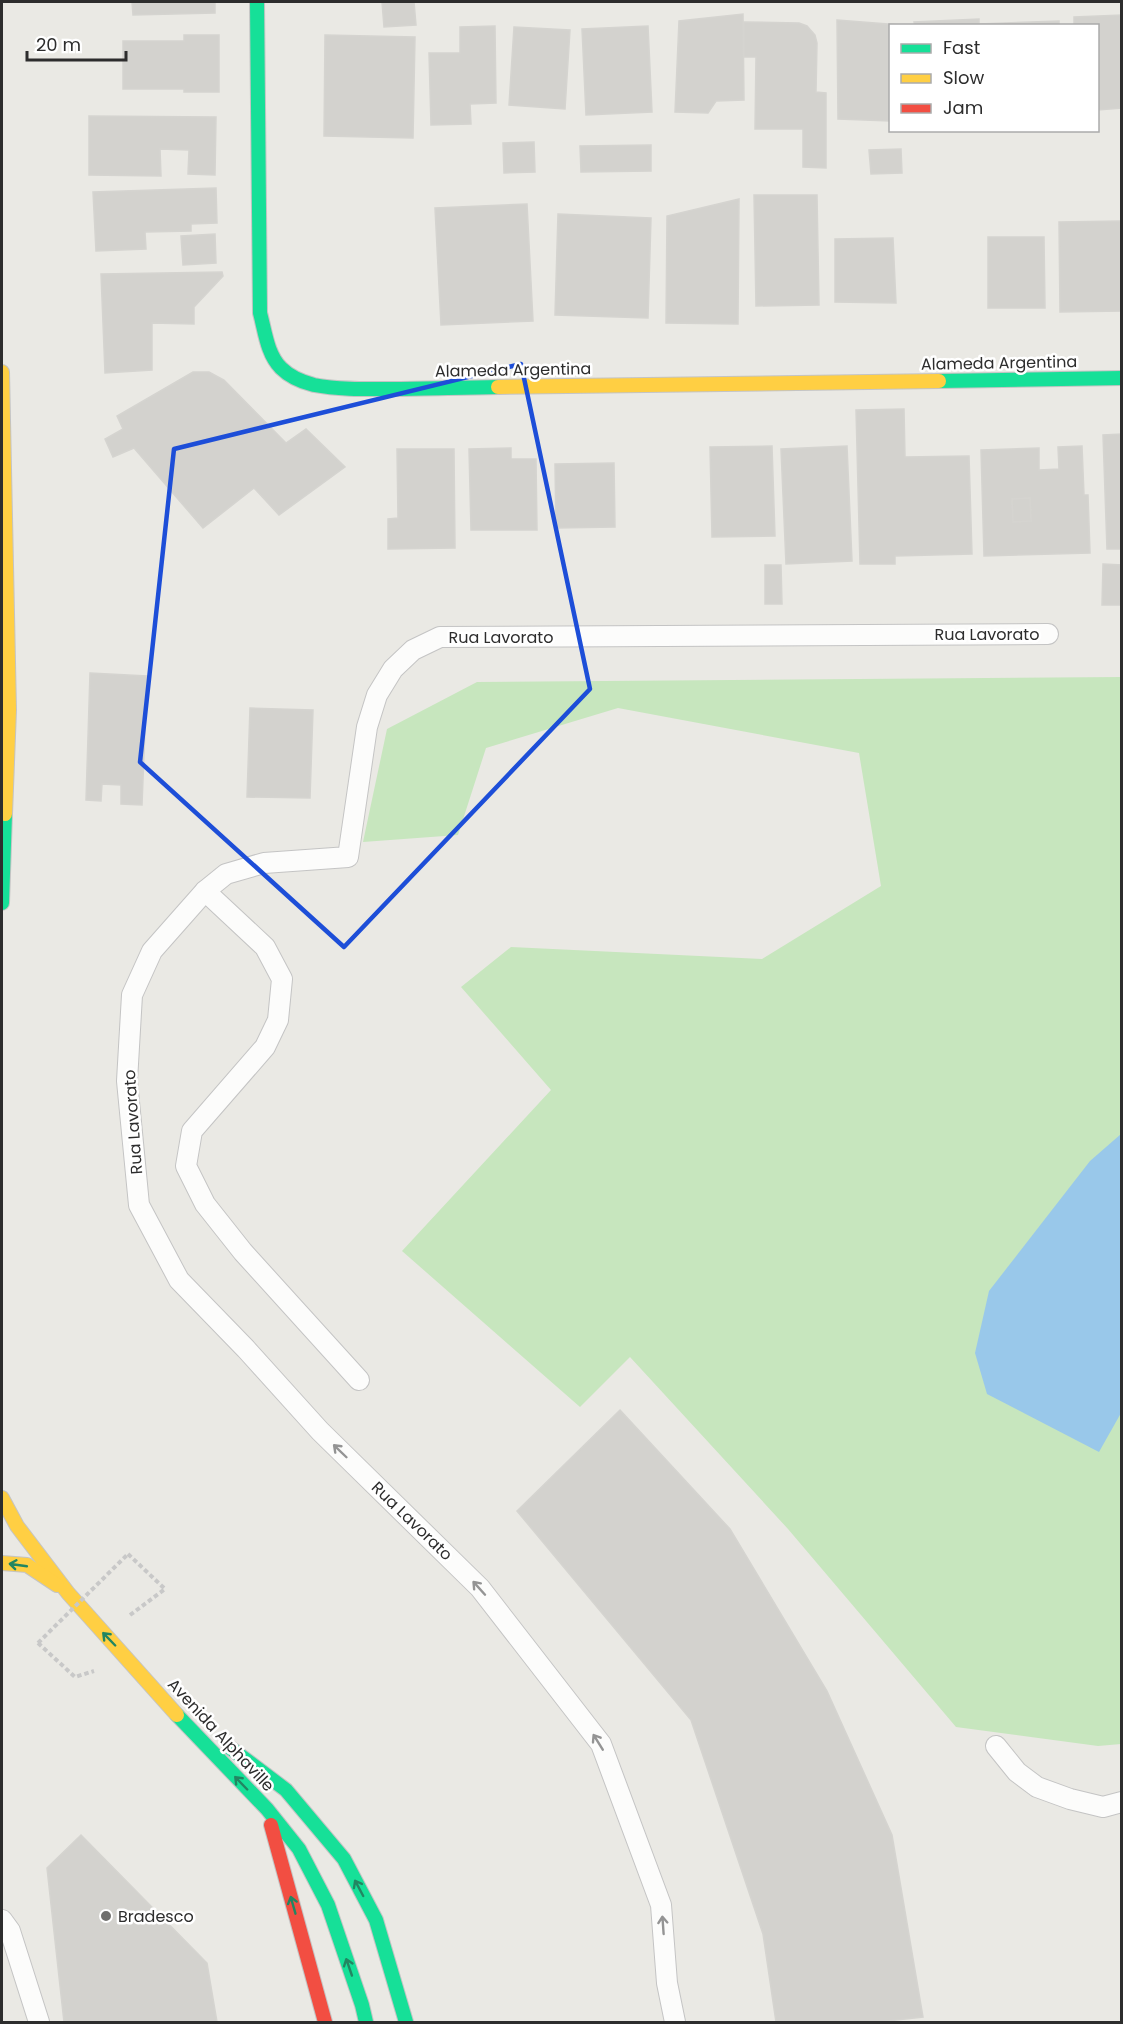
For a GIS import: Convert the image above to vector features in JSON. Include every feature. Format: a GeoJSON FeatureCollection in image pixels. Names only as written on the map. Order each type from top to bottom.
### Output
{"type":"FeatureCollection","features":[{"type":"Feature","properties":{"kind":"main road","name":"Alameda Argentina"},"geometry":{"type":"LineString","coordinates":[[257,2],[261,313],[274,357],[283,370],[308,384],[374,389],[1122,378]]}},
{"type":"Feature","properties":{"kind":"main road"},"geometry":{"type":"LineString","coordinates":[[2,372],[9,710],[4,768],[2,903]]}},
{"type":"Feature","properties":{"kind":"main road","name":"Avenida Alphaville"},"geometry":{"type":"LineString","coordinates":[[2,1498],[17,1526],[68,1593],[208,1749],[267,1809],[299,1849],[328,1905],[366,2022]]}},
{"type":"Feature","properties":{"kind":"main road"},"geometry":{"type":"LineString","coordinates":[[2,1563],[27,1565],[68,1593]]}},
{"type":"Feature","properties":{"kind":"main road"},"geometry":{"type":"LineString","coordinates":[[163,1697],[286,1790],[344,1859],[376,1920],[406,2022]]}},
{"type":"Feature","properties":{"kind":"main road"},"geometry":{"type":"LineString","coordinates":[[267,1809],[325,2022]]}},
{"type":"Feature","properties":{"kind":"lane","name":"Rua Lavorato"},"geometry":{"type":"LineString","coordinates":[[675,2022],[667,1983],[661,1905],[601,1744],[480,1588],[320,1431],[246,1349],[179,1280],[139,1205],[127,1081],[132,994],[152,951],[206,891],[226,874],[264,863],[348,856],[367,727],[377,695],[393,669],[413,650],[440,637],[1048,634]]}},
{"type":"Feature","properties":{"kind":"lane"},"geometry":{"type":"LineString","coordinates":[[206,891],[265,947],[282,979],[278,1020],[265,1047],[192,1131],[186,1166],[205,1204],[243,1252],[360,1380]]}},
{"type":"Feature","properties":{"kind":"lane"},"geometry":{"type":"LineString","coordinates":[[996,1746],[1017,1772],[1037,1787],[1070,1799],[1103,1807],[1122,1802]]}},
{"type":"Feature","properties":{"kind":"lane"},"geometry":{"type":"LineString","coordinates":[[2,1920],[10,1931],[39,2022]]}},
{"type":"Feature","properties":{"kind":"path"},"geometry":{"type":"LineString","coordinates":[[75,1677],[38,1643],[128,1554],[165,1589],[105,1635]]}},
{"type":"Feature","properties":{"kind":"highlighted area"},"geometry":{"type":"Polygon","coordinates":[[[521,364],[590,689],[344,947],[140,762],[174,449],[521,364]]]}},
{"type":"Feature","properties":{"kind":"green space"},"geometry":{"type":"Polygon","coordinates":[[[1121,677],[1121,1744],[1098,1746],[956,1727],[788,1529],[630,1357],[580,1407],[402,1251],[551,1090],[461,987],[511,947],[762,959],[881,886],[859,753],[618,708],[486,748],[458,835],[363,842],[387,729],[477,682],[1121,677]]]}},
{"type":"Feature","properties":{"kind":"water"},"geometry":{"type":"Polygon","coordinates":[[[1121,1134],[1121,1413],[1099,1452],[987,1394],[975,1353],[989,1291],[1090,1161],[1121,1134]]]}},
{"type":"Feature","properties":{"kind":"building"},"geometry":{"type":"Polygon","coordinates":[[[132,2],[215,2],[215,13],[133,15],[132,2]]]}},
{"type":"Feature","properties":{"kind":"building"},"geometry":{"type":"Polygon","coordinates":[[[382,2],[414,2],[416,25],[384,27],[382,2]]]}},
{"type":"Feature","properties":{"kind":"building"},"geometry":{"type":"Polygon","coordinates":[[[743,14],[744,100],[716,101],[708,113],[675,112],[679,21],[743,14]]]}},
{"type":"Feature","properties":{"kind":"building"},"geometry":{"type":"Polygon","coordinates":[[[1122,15],[1122,108],[1099,110],[1099,24],[1074,24],[1074,17],[1122,15]]]}},
{"type":"Feature","properties":{"kind":"building"},"geometry":{"type":"Polygon","coordinates":[[[979,19],[979,24],[914,24],[914,22],[979,19]]]}},
{"type":"Feature","properties":{"kind":"building"},"geometry":{"type":"Polygon","coordinates":[[[837,20],[889,24],[889,121],[838,119],[837,20]]]}},
{"type":"Feature","properties":{"kind":"building"},"geometry":{"type":"Polygon","coordinates":[[[1059,21],[1059,24],[979,24],[1059,21]]]}},
{"type":"Feature","properties":{"kind":"building"},"geometry":{"type":"Polygon","coordinates":[[[744,22],[799,23],[807,26],[815,35],[817,43],[816,92],[826,93],[826,168],[803,167],[803,129],[755,129],[756,57],[744,57],[744,22]]]}},
{"type":"Feature","properties":{"kind":"building"},"geometry":{"type":"Polygon","coordinates":[[[495,26],[496,103],[470,104],[471,124],[431,125],[429,53],[460,53],[460,27],[495,26]]]}},
{"type":"Feature","properties":{"kind":"building"},"geometry":{"type":"Polygon","coordinates":[[[648,26],[652,112],[586,115],[582,29],[648,26]]]}},
{"type":"Feature","properties":{"kind":"building"},"geometry":{"type":"Polygon","coordinates":[[[514,27],[570,30],[565,109],[509,105],[514,27]]]}},
{"type":"Feature","properties":{"kind":"building"},"geometry":{"type":"Polygon","coordinates":[[[184,35],[219,35],[219,92],[184,92],[184,89],[123,89],[123,41],[184,41],[184,35]]]}},
{"type":"Feature","properties":{"kind":"building"},"geometry":{"type":"Polygon","coordinates":[[[325,35],[415,37],[413,138],[324,136],[325,35]]]}},
{"type":"Feature","properties":{"kind":"building"},"geometry":{"type":"Polygon","coordinates":[[[89,116],[216,117],[215,175],[188,174],[189,150],[160,149],[161,176],[89,175],[89,116]]]}},
{"type":"Feature","properties":{"kind":"building"},"geometry":{"type":"Polygon","coordinates":[[[534,142],[535,172],[504,173],[503,143],[534,142]]]}},
{"type":"Feature","properties":{"kind":"building"},"geometry":{"type":"Polygon","coordinates":[[[651,145],[651,171],[581,172],[580,146],[651,145]]]}},
{"type":"Feature","properties":{"kind":"building"},"geometry":{"type":"Polygon","coordinates":[[[901,149],[902,173],[871,174],[869,150],[901,149]]]}},
{"type":"Feature","properties":{"kind":"building"},"geometry":{"type":"Polygon","coordinates":[[[216,188],[217,223],[191,224],[191,231],[145,232],[146,249],[96,251],[93,192],[216,188]]]}},
{"type":"Feature","properties":{"kind":"building"},"geometry":{"type":"Polygon","coordinates":[[[754,195],[817,195],[819,305],[756,306],[754,195]]]}},
{"type":"Feature","properties":{"kind":"building"},"geometry":{"type":"Polygon","coordinates":[[[739,199],[738,324],[666,323],[667,216],[739,199]]]}},
{"type":"Feature","properties":{"kind":"building"},"geometry":{"type":"Polygon","coordinates":[[[527,204],[533,321],[441,325],[435,208],[527,204]]]}},
{"type":"Feature","properties":{"kind":"building"},"geometry":{"type":"Polygon","coordinates":[[[558,214],[651,218],[648,318],[555,315],[558,214]]]}},
{"type":"Feature","properties":{"kind":"building"},"geometry":{"type":"Polygon","coordinates":[[[1121,221],[1122,311],[1060,312],[1059,222],[1121,221]]]}},
{"type":"Feature","properties":{"kind":"building"},"geometry":{"type":"Polygon","coordinates":[[[215,234],[216,263],[183,265],[181,236],[215,234]]]}},
{"type":"Feature","properties":{"kind":"building"},"geometry":{"type":"Polygon","coordinates":[[[988,237],[1044,237],[1045,308],[988,308],[988,237]]]}},
{"type":"Feature","properties":{"kind":"building"},"geometry":{"type":"Polygon","coordinates":[[[893,238],[896,303],[835,302],[835,239],[893,238]]]}},
{"type":"Feature","properties":{"kind":"building"},"geometry":{"type":"Polygon","coordinates":[[[222,272],[223,276],[194,307],[194,324],[152,323],[152,370],[105,373],[101,274],[222,272]]]}},
{"type":"Feature","properties":{"kind":"building"},"geometry":{"type":"Polygon","coordinates":[[[193,372],[209,372],[224,380],[286,443],[306,429],[345,467],[279,515],[254,488],[203,528],[134,448],[113,457],[105,439],[123,429],[117,416],[193,372]]]}},
{"type":"Feature","properties":{"kind":"building"},"geometry":{"type":"Polygon","coordinates":[[[904,409],[905,457],[969,456],[972,554],[895,556],[895,564],[860,564],[856,410],[904,409]]]}},
{"type":"Feature","properties":{"kind":"building"},"geometry":{"type":"Polygon","coordinates":[[[1122,434],[1122,549],[1107,549],[1103,435],[1122,434]]]}},
{"type":"Feature","properties":{"kind":"building"},"geometry":{"type":"Polygon","coordinates":[[[772,446],[775,536],[712,537],[710,447],[772,446]]]}},
{"type":"Feature","properties":{"kind":"building"},"geometry":{"type":"Polygon","coordinates":[[[847,446],[852,561],[786,564],[781,449],[847,446]]]}},
{"type":"Feature","properties":{"kind":"building"},"geometry":{"type":"Polygon","coordinates":[[[1082,446],[1084,495],[1088,495],[1090,553],[984,556],[981,450],[1039,448],[1039,470],[1059,469],[1058,447],[1082,446]],[[1030,498],[1012,499],[1013,522],[1031,521],[1030,498]]]}},
{"type":"Feature","properties":{"kind":"building"},"geometry":{"type":"Polygon","coordinates":[[[511,448],[511,459],[536,459],[537,530],[471,530],[469,449],[511,448]]]}},
{"type":"Feature","properties":{"kind":"building"},"geometry":{"type":"Polygon","coordinates":[[[397,449],[454,449],[455,548],[388,549],[388,519],[398,518],[397,449]]]}},
{"type":"Feature","properties":{"kind":"building"},"geometry":{"type":"Polygon","coordinates":[[[614,463],[615,527],[556,528],[555,464],[614,463]]]}},
{"type":"Feature","properties":{"kind":"building"},"geometry":{"type":"Polygon","coordinates":[[[1030,498],[1031,521],[1013,522],[1012,499],[1030,498]]]}},
{"type":"Feature","properties":{"kind":"building"},"geometry":{"type":"Polygon","coordinates":[[[1103,564],[1122,565],[1122,605],[1102,605],[1103,564]]]}},
{"type":"Feature","properties":{"kind":"building"},"geometry":{"type":"Polygon","coordinates":[[[765,565],[781,565],[782,604],[765,604],[765,565]]]}},
{"type":"Feature","properties":{"kind":"building"},"geometry":{"type":"Polygon","coordinates":[[[90,673],[147,676],[142,805],[121,804],[121,785],[102,784],[101,801],[86,800],[90,673]]]}},
{"type":"Feature","properties":{"kind":"building"},"geometry":{"type":"Polygon","coordinates":[[[250,708],[313,710],[310,798],[247,797],[250,708]]]}},
{"type":"Feature","properties":{"kind":"building"},"geometry":{"type":"Polygon","coordinates":[[[620,1410],[730,1529],[827,1691],[892,1835],[923,2017],[878,2022],[776,2022],[763,1934],[691,1720],[517,1511],[620,1410]]]}},
{"type":"Feature","properties":{"kind":"building","name":"Bradesco"},"geometry":{"type":"Polygon","coordinates":[[[81,1835],[207,1963],[217,2022],[64,2022],[47,1868],[81,1835]]]}},
{"type":"Feature","properties":{"kind":"traffic: fast"},"geometry":{"type":"LineString","coordinates":[[257,2],[260,313],[267,342],[276,362],[296,379],[324,387],[376,389],[498,387]]}},
{"type":"Feature","properties":{"kind":"traffic: fast"},"geometry":{"type":"LineString","coordinates":[[939,381],[1122,378]]}},
{"type":"Feature","properties":{"kind":"traffic: fast"},"geometry":{"type":"LineString","coordinates":[[2,903],[5,814]]}},
{"type":"Feature","properties":{"kind":"traffic: fast"},"geometry":{"type":"LineString","coordinates":[[177,1715],[267,1809],[299,1849],[328,1905],[366,2022]]}},
{"type":"Feature","properties":{"kind":"traffic: fast"},"geometry":{"type":"LineString","coordinates":[[229,1747],[286,1790],[344,1859],[376,1920],[406,2022]]}},
{"type":"Feature","properties":{"kind":"traffic: slow"},"geometry":{"type":"LineString","coordinates":[[2,372],[9,710],[5,814]]}},
{"type":"Feature","properties":{"kind":"traffic: slow"},"geometry":{"type":"LineString","coordinates":[[498,387],[939,381]]}},
{"type":"Feature","properties":{"kind":"traffic: slow"},"geometry":{"type":"LineString","coordinates":[[2,1498],[17,1526],[68,1593],[177,1715]]}},
{"type":"Feature","properties":{"kind":"traffic: slow"},"geometry":{"type":"LineString","coordinates":[[2,1563],[27,1565],[57,1585]]}},
{"type":"Feature","properties":{"kind":"traffic: jam"},"geometry":{"type":"LineString","coordinates":[[271,1825],[325,2022]]}},
{"type":"Feature","properties":{"kind":"place","name":"Bradesco"},"geometry":{"type":"Point","coordinates":[106,1916]}}]}
